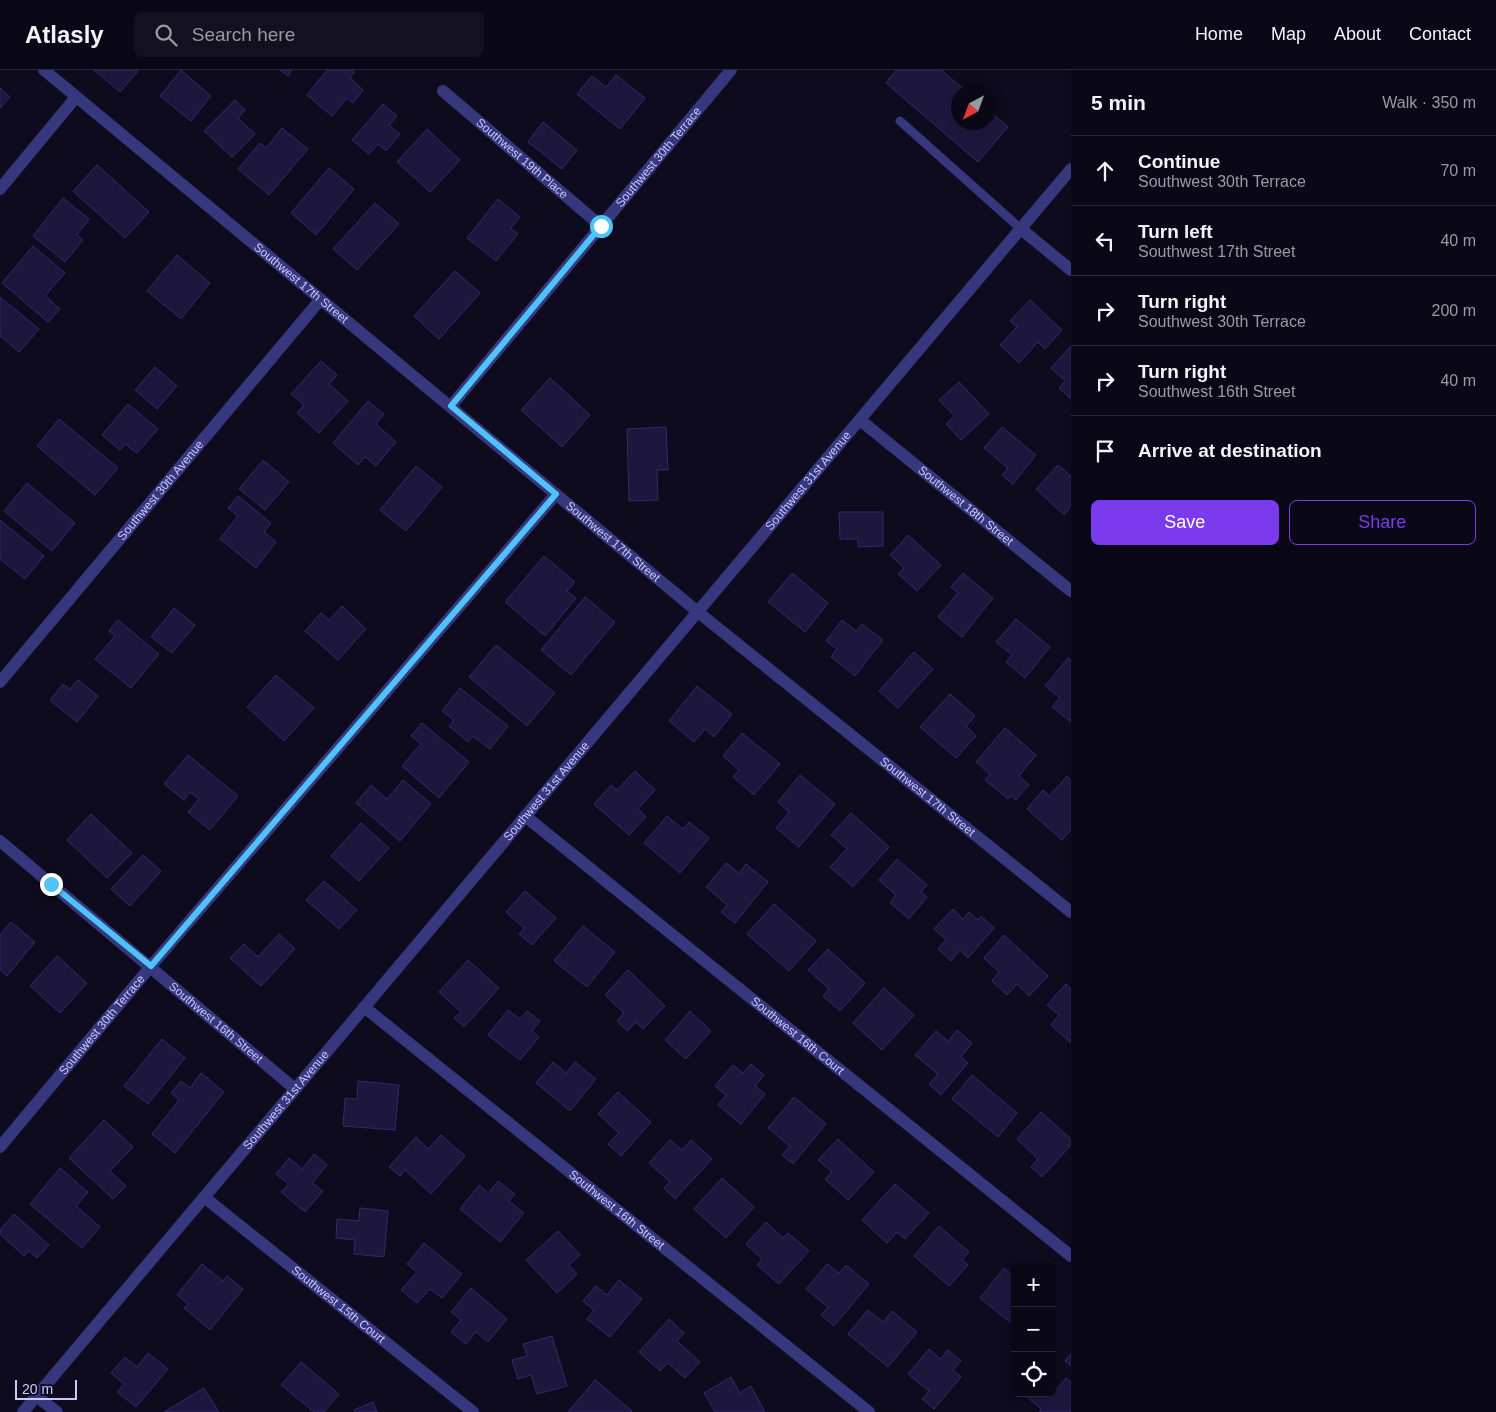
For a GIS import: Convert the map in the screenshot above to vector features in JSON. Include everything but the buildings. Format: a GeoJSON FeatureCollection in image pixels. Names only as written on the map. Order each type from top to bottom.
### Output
{"type":"FeatureCollection","features":[{"type":"Feature","properties":{"kind":"street","name":"Southwest 17th Street"},"geometry":{"type":"LineString","coordinates":[[44,70],[698,612],[1071,912]]}},
{"type":"Feature","properties":{"kind":"street","name":"Southwest 30th Terrace"},"geometry":{"type":"LineString","coordinates":[[451,406],[731,70]]}},
{"type":"Feature","properties":{"kind":"street","name":"Southwest 19th Place"},"geometry":{"type":"LineString","coordinates":[[443,91],[601,226]]}},
{"type":"Feature","properties":{"kind":"street"},"geometry":{"type":"LineString","coordinates":[[0,189],[76,97]]}},
{"type":"Feature","properties":{"kind":"street","name":"Southwest 31st Avenue"},"geometry":{"type":"LineString","coordinates":[[23,1412],[1071,169]]}},
{"type":"Feature","properties":{"kind":"street"},"geometry":{"type":"LineString","coordinates":[[1021,229],[1071,270]]}},
{"type":"Feature","properties":{"kind":"street","name":"Southwest 30th Avenue"},"geometry":{"type":"LineString","coordinates":[[0,682],[320,300]]}},
{"type":"Feature","properties":{"kind":"street","name":"Southwest 18th Street"},"geometry":{"type":"LineString","coordinates":[[860,420],[1071,591]]}},
{"type":"Feature","properties":{"kind":"street","name":"Southwest 30th Terrace"},"geometry":{"type":"LineString","coordinates":[[0,1146],[151,966],[556,494]]}},
{"type":"Feature","properties":{"kind":"street","name":"Southwest 16th Court"},"geometry":{"type":"LineString","coordinates":[[525,816],[1071,1256]]}},
{"type":"Feature","properties":{"kind":"street","name":"Southwest 16th Street"},"geometry":{"type":"LineString","coordinates":[[0,841],[295,1088]]}},
{"type":"Feature","properties":{"kind":"street","name":"Southwest 16th Street"},"geometry":{"type":"LineString","coordinates":[[364,1007],[869,1412]]}},
{"type":"Feature","properties":{"kind":"street","name":"Southwest 15th Court"},"geometry":{"type":"LineString","coordinates":[[204,1197],[473,1412]]}},
{"type":"Feature","properties":{"kind":"street"},"geometry":{"type":"LineString","coordinates":[[36,1396],[57,1412]]}},
{"type":"Feature","properties":{"kind":"lane"},"geometry":{"type":"LineString","coordinates":[[900,120],[1021,229]]}},
{"type":"Feature","properties":{"kind":"route"},"geometry":{"type":"LineString","coordinates":[[51,884],[151,966],[556,494],[451,406],[601,226]]}}]}
